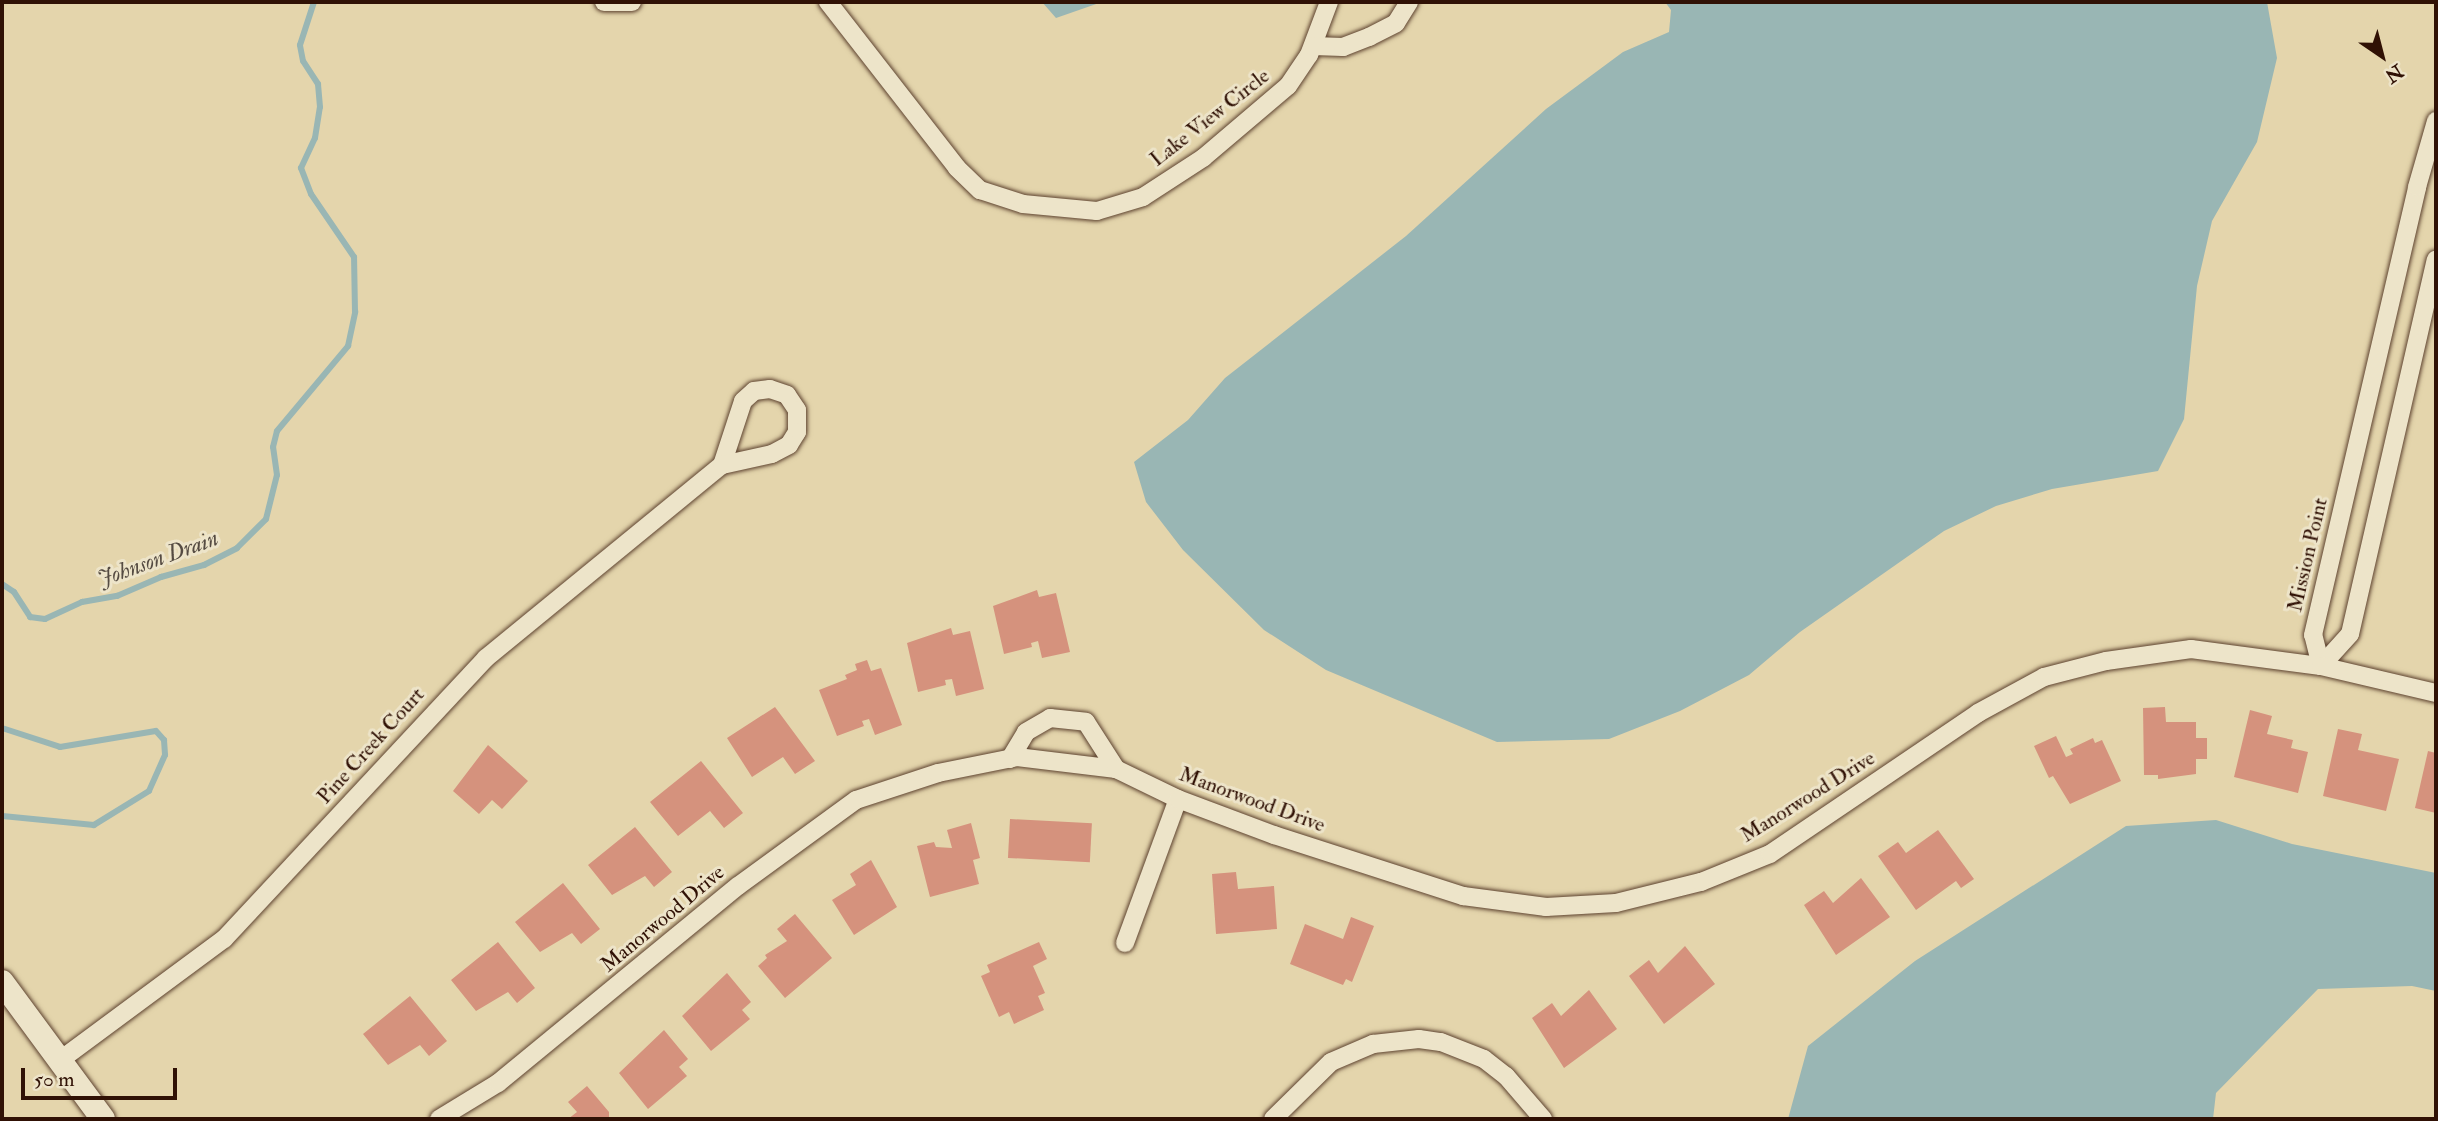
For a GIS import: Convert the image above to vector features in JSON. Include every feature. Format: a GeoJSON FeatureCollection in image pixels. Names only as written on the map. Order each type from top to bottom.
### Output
{"type":"FeatureCollection","features":[{"type":"Feature","properties":{"kind":"main road"},"geometry":{"type":"LineString","coordinates":[[2,982],[103,1119]]}},
{"type":"Feature","properties":{"kind":"street"},"geometry":{"type":"LineString","coordinates":[[604,2],[632,2]]}},
{"type":"Feature","properties":{"kind":"street","name":"Lake View Circle"},"geometry":{"type":"LineString","coordinates":[[828,2],[957,168],[981,190],[1023,204],[1064,210],[1097,211],[1143,197],[1203,158],[1288,86],[1313,46],[1329,2]]}},
{"type":"Feature","properties":{"kind":"street"},"geometry":{"type":"LineString","coordinates":[[1313,46],[1343,47],[1369,37],[1396,23],[1409,2]]}},
{"type":"Feature","properties":{"kind":"street","name":"Mission Point"},"geometry":{"type":"LineString","coordinates":[[2321,666],[2314,635],[2414,200],[2436,121]]}},
{"type":"Feature","properties":{"kind":"street"},"geometry":{"type":"LineString","coordinates":[[2321,666],[2350,634],[2436,260]]}},
{"type":"Feature","properties":{"kind":"street","name":"Pine Creek Court"},"geometry":{"type":"LineString","coordinates":[[59,1061],[224,939],[486,658],[722,466],[772,454],[789,445],[797,432],[797,410],[787,396],[769,389],[754,391],[743,401],[722,466]]}},
{"type":"Feature","properties":{"kind":"street","name":"Manorwood Drive"},"geometry":{"type":"LineString","coordinates":[[439,1119],[498,1083],[738,886],[856,800],[938,773],[1010,759],[1116,769],[1178,799],[1464,896],[1546,907],[1616,902],[1701,882],[1770,854],[1978,713],[2044,677],[2106,661],[2191,649],[2321,666],[2436,693]]}},
{"type":"Feature","properties":{"kind":"street"},"geometry":{"type":"LineString","coordinates":[[1010,759],[1026,732],[1050,718],[1086,722],[1116,769]]}},
{"type":"Feature","properties":{"kind":"street"},"geometry":{"type":"LineString","coordinates":[[1125,943],[1178,799]]}},
{"type":"Feature","properties":{"kind":"street"},"geometry":{"type":"LineString","coordinates":[[1273,1119],[1310,1080],[1351,1051],[1396,1039],[1419,1039],[1441,1042],[1484,1059],[1506,1076],[1542,1119]]}},
{"type":"Feature","properties":{"kind":"water"},"geometry":{"type":"Polygon","coordinates":[[[1042,2],[1102,2],[1056,18],[1042,2]]]}},
{"type":"Feature","properties":{"kind":"water"},"geometry":{"type":"Polygon","coordinates":[[[1665,2],[2267,2],[2277,58],[2257,142],[2212,221],[2197,286],[2184,419],[2158,471],[2052,489],[1996,506],[1944,531],[1800,632],[1749,675],[1680,711],[1609,739],[1497,742],[1326,670],[1264,630],[1183,550],[1146,502],[1134,462],[1188,420],[1225,378],[1406,236],[1546,109],[1623,52],[1669,32],[1671,10],[1665,2]]]}},
{"type":"Feature","properties":{"kind":"water"},"geometry":{"type":"Polygon","coordinates":[[[2216,820],[2292,844],[2436,873],[2436,991],[2412,986],[2318,989],[2216,1093],[2213,1119],[1788,1119],[1808,1046],[1915,961],[2126,826],[2216,820]]]}},
{"type":"Feature","properties":{"kind":"building"},"geometry":{"type":"Polygon","coordinates":[[[1037,590],[1039,597],[1056,593],[1070,652],[1042,658],[1038,641],[1031,643],[1032,647],[1004,654],[993,606],[1037,590]]]}},
{"type":"Feature","properties":{"kind":"building"},"geometry":{"type":"Polygon","coordinates":[[[951,628],[953,635],[970,631],[984,689],[956,696],[952,679],[945,680],[946,685],[918,692],[907,643],[951,628]]]}},
{"type":"Feature","properties":{"kind":"building"},"geometry":{"type":"Polygon","coordinates":[[[867,660],[871,671],[881,668],[902,725],[875,735],[869,719],[862,721],[864,726],[837,736],[819,690],[847,679],[845,675],[857,670],[855,664],[867,660]]]}},
{"type":"Feature","properties":{"kind":"building"},"geometry":{"type":"Polygon","coordinates":[[[775,707],[815,761],[795,774],[783,757],[752,777],[727,738],[775,707]]]}},
{"type":"Feature","properties":{"kind":"building"},"geometry":{"type":"Polygon","coordinates":[[[2165,707],[2166,722],[2196,722],[2196,738],[2207,738],[2207,759],[2196,759],[2196,774],[2158,779],[2158,775],[2144,775],[2143,708],[2165,707]]]}},
{"type":"Feature","properties":{"kind":"building"},"geometry":{"type":"Polygon","coordinates":[[[2250,710],[2272,716],[2267,734],[2293,740],[2291,748],[2308,752],[2298,793],[2234,777],[2250,710]]]}},
{"type":"Feature","properties":{"kind":"building"},"geometry":{"type":"Polygon","coordinates":[[[2338,729],[2362,734],[2358,750],[2399,759],[2386,811],[2323,796],[2338,729]]]}},
{"type":"Feature","properties":{"kind":"building"},"geometry":{"type":"Polygon","coordinates":[[[2056,736],[2066,757],[2073,754],[2070,749],[2093,738],[2095,743],[2102,740],[2121,781],[2070,804],[2053,776],[2049,778],[2034,746],[2056,736]]]}},
{"type":"Feature","properties":{"kind":"building"},"geometry":{"type":"Polygon","coordinates":[[[488,745],[528,781],[502,809],[492,800],[479,814],[453,791],[488,745]]]}},
{"type":"Feature","properties":{"kind":"building"},"geometry":{"type":"Polygon","coordinates":[[[2428,751],[2436,753],[2436,813],[2415,808],[2428,751]]]}},
{"type":"Feature","properties":{"kind":"building"},"geometry":{"type":"Polygon","coordinates":[[[701,761],[743,813],[724,828],[710,811],[678,836],[650,802],[701,761]]]}},
{"type":"Feature","properties":{"kind":"building"},"geometry":{"type":"Polygon","coordinates":[[[1010,819],[1092,823],[1090,862],[1008,858],[1010,819]]]}},
{"type":"Feature","properties":{"kind":"building"},"geometry":{"type":"Polygon","coordinates":[[[971,823],[980,858],[973,860],[979,884],[930,897],[917,846],[934,842],[936,847],[952,848],[947,830],[971,823]]]}},
{"type":"Feature","properties":{"kind":"building"},"geometry":{"type":"Polygon","coordinates":[[[635,827],[672,872],[654,887],[645,876],[612,895],[588,865],[635,827]]]}},
{"type":"Feature","properties":{"kind":"building"},"geometry":{"type":"Polygon","coordinates":[[[1938,830],[1974,879],[1961,888],[1956,881],[1916,910],[1878,856],[1898,842],[1906,853],[1938,830]]]}},
{"type":"Feature","properties":{"kind":"building"},"geometry":{"type":"Polygon","coordinates":[[[871,860],[897,907],[854,935],[832,900],[856,885],[850,874],[871,860]]]}},
{"type":"Feature","properties":{"kind":"building"},"geometry":{"type":"Polygon","coordinates":[[[1236,872],[1238,889],[1274,886],[1277,929],[1216,934],[1212,874],[1236,872]]]}},
{"type":"Feature","properties":{"kind":"building"},"geometry":{"type":"Polygon","coordinates":[[[1861,878],[1890,917],[1836,955],[1804,905],[1824,891],[1833,903],[1861,878]]]}},
{"type":"Feature","properties":{"kind":"building"},"geometry":{"type":"Polygon","coordinates":[[[563,883],[600,929],[581,944],[572,933],[540,952],[515,922],[563,883]]]}},
{"type":"Feature","properties":{"kind":"building"},"geometry":{"type":"Polygon","coordinates":[[[795,914],[832,958],[785,998],[758,966],[767,958],[765,955],[787,941],[777,929],[795,914]]]}},
{"type":"Feature","properties":{"kind":"building"},"geometry":{"type":"Polygon","coordinates":[[[1351,917],[1374,926],[1352,982],[1346,979],[1343,985],[1290,964],[1305,924],[1343,939],[1351,917]]]}},
{"type":"Feature","properties":{"kind":"building"},"geometry":{"type":"Polygon","coordinates":[[[498,942],[535,988],[517,1003],[508,992],[476,1011],[451,980],[498,942]]]}},
{"type":"Feature","properties":{"kind":"building"},"geometry":{"type":"Polygon","coordinates":[[[1039,942],[1047,959],[1033,966],[1045,993],[1038,996],[1044,1010],[1014,1024],[1009,1012],[999,1017],[981,976],[990,972],[987,965],[1039,942]]]}},
{"type":"Feature","properties":{"kind":"building"},"geometry":{"type":"Polygon","coordinates":[[[1685,946],[1715,984],[1664,1024],[1629,976],[1649,960],[1658,973],[1685,946]]]}},
{"type":"Feature","properties":{"kind":"building"},"geometry":{"type":"Polygon","coordinates":[[[727,973],[751,1002],[742,1010],[750,1019],[711,1051],[682,1016],[727,973]]]}},
{"type":"Feature","properties":{"kind":"building"},"geometry":{"type":"Polygon","coordinates":[[[1589,990],[1617,1029],[1564,1068],[1532,1018],[1552,1003],[1561,1016],[1589,990]]]}},
{"type":"Feature","properties":{"kind":"building"},"geometry":{"type":"Polygon","coordinates":[[[410,996],[447,1041],[429,1056],[420,1045],[388,1065],[363,1034],[410,996]]]}},
{"type":"Feature","properties":{"kind":"building"},"geometry":{"type":"Polygon","coordinates":[[[664,1030],[688,1059],[679,1067],[687,1076],[648,1109],[619,1073],[664,1030]]]}},
{"type":"Feature","properties":{"kind":"building"},"geometry":{"type":"Polygon","coordinates":[[[587,1086],[609,1112],[609,1119],[568,1119],[577,1112],[568,1102],[587,1086]]]}},
{"type":"Feature","properties":{"kind":"waterway","name":"Johnson Drain"},"geometry":{"type":"LineString","coordinates":[[2,584],[14,592],[30,617],[45,619],[82,602],[117,596],[161,577],[204,565],[237,548],[266,519],[277,475],[273,447],[277,431],[348,346],[355,312],[354,257],[311,194],[301,168],[315,138],[320,107],[318,84],[303,61],[300,45],[314,2]]}},
{"type":"Feature","properties":{"kind":"waterway","name":"Johnson Drain"},"geometry":{"type":"LineString","coordinates":[[2,728],[60,747],[156,731],[164,740],[165,755],[149,791],[94,825],[2,816]]}}]}
